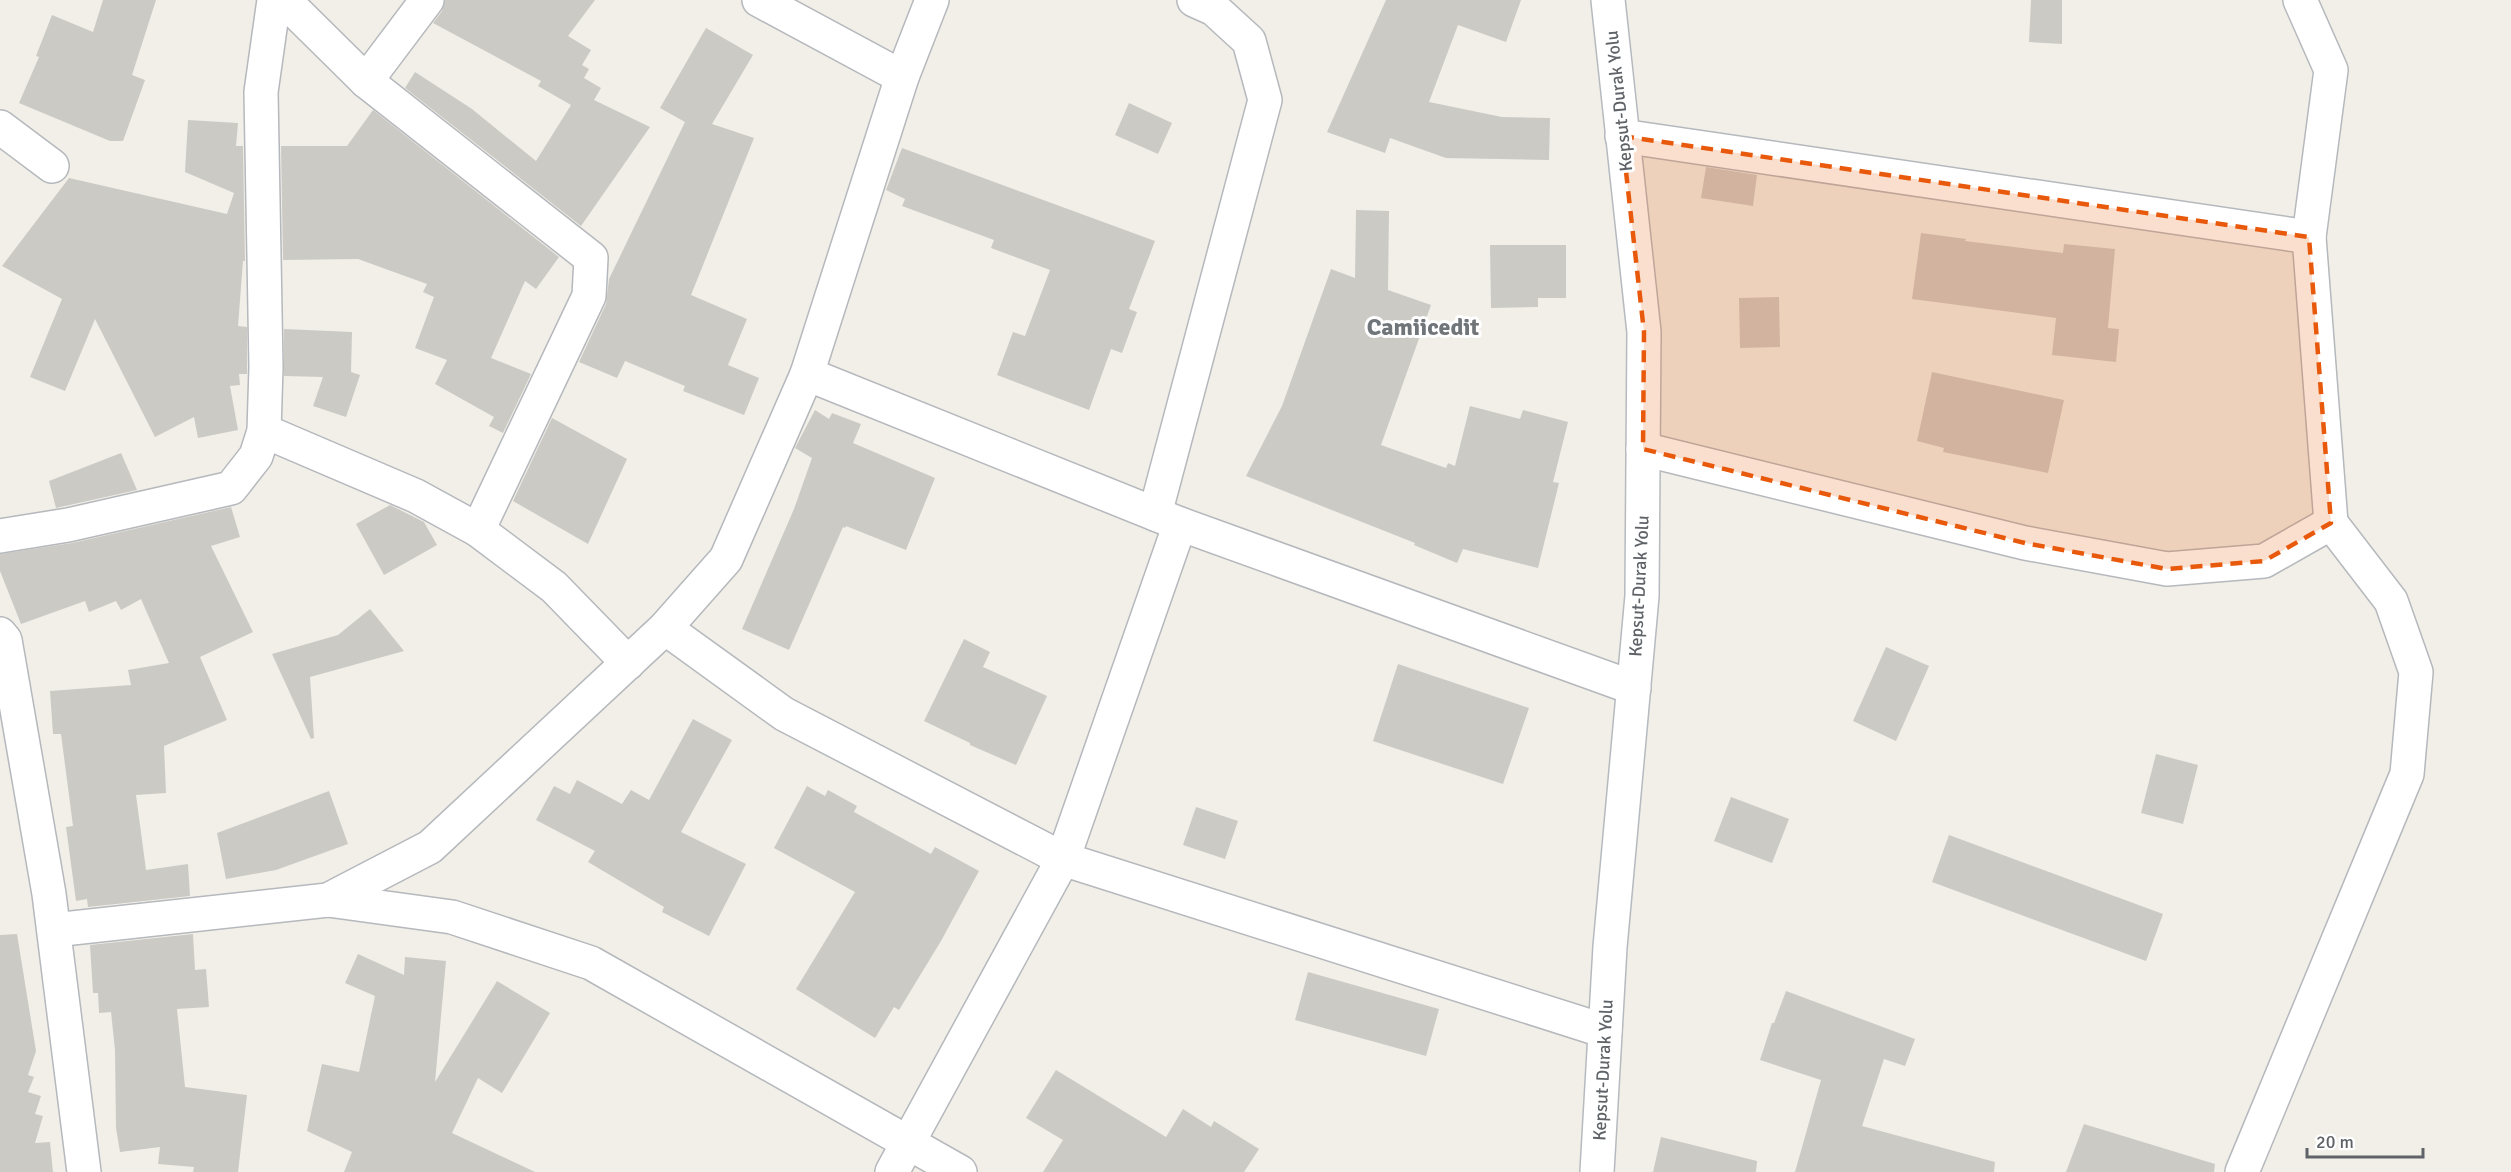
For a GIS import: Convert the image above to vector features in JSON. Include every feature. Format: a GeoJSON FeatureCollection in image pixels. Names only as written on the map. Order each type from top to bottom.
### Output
{"type":"FeatureCollection","features":[{"type":"Feature","properties":{"kind":"street"},"geometry":{"type":"LineString","coordinates":[[0,536],[68,525],[231,488],[256,456],[264,431],[266,367],[261,92],[274,0]]}},
{"type":"Feature","properties":{"kind":"street"},"geometry":{"type":"LineString","coordinates":[[284,0],[366,81],[591,258],[589,296],[478,530]]}},
{"type":"Feature","properties":{"kind":"street"},"geometry":{"type":"LineString","coordinates":[[366,81],[427,0]]}},
{"type":"Feature","properties":{"kind":"street"},"geometry":{"type":"LineString","coordinates":[[759,0],[902,77]]}},
{"type":"Feature","properties":{"kind":"street"},"geometry":{"type":"LineString","coordinates":[[328,900],[430,847],[665,628],[726,559],[807,374],[902,77],[932,0]]}},
{"type":"Feature","properties":{"kind":"street"},"geometry":{"type":"LineString","coordinates":[[892,1172],[1063,859],[1167,519],[1265,100],[1249,41],[1214,9],[1194,0]]}},
{"type":"Feature","properties":{"kind":"street","name":"Kepsut-Durak Yolu"},"geometry":{"type":"LineString","coordinates":[[1597,1172],[1610,947],[1642,596],[1644,449],[1644,332],[1608,0]]}},
{"type":"Feature","properties":{"kind":"street"},"geometry":{"type":"LineString","coordinates":[[2242,1172],[2407,774],[2416,672],[2391,601],[2331,523],[2310,237],[2331,70],[2300,0]]}},
{"type":"Feature","properties":{"kind":"street"},"geometry":{"type":"LineString","coordinates":[[0,128],[52,166]]}},
{"type":"Feature","properties":{"kind":"street"},"geometry":{"type":"LineString","coordinates":[[1622,136],[2310,237]]}},
{"type":"Feature","properties":{"kind":"street"},"geometry":{"type":"LineString","coordinates":[[807,374],[1167,519],[1634,688]]}},
{"type":"Feature","properties":{"kind":"street"},"geometry":{"type":"LineString","coordinates":[[264,431],[416,496],[478,530],[554,587],[628,663]]}},
{"type":"Feature","properties":{"kind":"street"},"geometry":{"type":"LineString","coordinates":[[1644,449],[2025,543],[2167,569],[2264,561],[2331,523]]}},
{"type":"Feature","properties":{"kind":"street"},"geometry":{"type":"LineString","coordinates":[[665,628],[784,714],[1063,859],[1605,1031]]}},
{"type":"Feature","properties":{"kind":"street"},"geometry":{"type":"LineString","coordinates":[[0,633],[5,640],[54,930],[84,1172]]}},
{"type":"Feature","properties":{"kind":"street"},"geometry":{"type":"LineString","coordinates":[[54,930],[328,900],[452,917],[591,963],[960,1172]]}},
{"type":"Feature","properties":{"kind":"highlighted area"},"geometry":{"type":"Polygon","coordinates":[[[1622,136],[2309,237],[2331,523],[2264,561],[2167,569],[2025,543],[1643,449],[1644,332],[1622,136]]]}},
{"type":"Feature","properties":{"kind":"building"},"geometry":{"type":"Polygon","coordinates":[[[103,0],[156,0],[132,75],[145,80],[123,141],[110,141],[19,103],[39,57],[36,56],[52,15],[93,32],[103,0]]]}},
{"type":"Feature","properties":{"kind":"building"},"geometry":{"type":"Polygon","coordinates":[[[445,0],[595,0],[568,36],[591,50],[582,65],[589,69],[584,78],[601,88],[594,100],[650,127],[581,226],[405,88],[415,72],[472,109],[536,161],[571,105],[538,86],[541,81],[433,23],[442,11],[445,0]]]}},
{"type":"Feature","properties":{"kind":"building"},"geometry":{"type":"Polygon","coordinates":[[[1386,0],[1521,0],[1506,42],[1458,25],[1429,102],[1502,117],[1550,118],[1549,160],[1446,158],[1390,138],[1385,153],[1327,132],[1386,0]]]}},
{"type":"Feature","properties":{"kind":"building"},"geometry":{"type":"Polygon","coordinates":[[[2031,0],[2062,0],[2062,44],[2029,42],[2031,0]]]}},
{"type":"Feature","properties":{"kind":"building"},"geometry":{"type":"Polygon","coordinates":[[[706,28],[753,55],[712,124],[754,138],[691,295],[747,319],[728,365],[759,378],[744,415],[683,391],[685,386],[625,361],[617,378],[579,362],[606,304],[609,279],[685,122],[660,108],[706,28]]]}},
{"type":"Feature","properties":{"kind":"building"},"geometry":{"type":"Polygon","coordinates":[[[1129,103],[1172,123],[1158,154],[1115,135],[1129,103]]]}},
{"type":"Feature","properties":{"kind":"building"},"geometry":{"type":"Polygon","coordinates":[[[373,110],[559,257],[536,289],[525,281],[491,358],[531,374],[503,433],[489,426],[494,417],[435,384],[447,360],[415,348],[434,297],[423,292],[427,284],[358,259],[283,260],[281,146],[347,146],[373,110]]]}},
{"type":"Feature","properties":{"kind":"building"},"geometry":{"type":"Polygon","coordinates":[[[188,120],[238,123],[236,146],[243,146],[245,261],[243,261],[238,326],[247,327],[247,374],[239,374],[240,385],[230,386],[238,430],[198,438],[194,417],[155,437],[95,319],[65,391],[30,377],[62,299],[2,266],[69,178],[227,214],[234,193],[185,172],[188,120]]]}},
{"type":"Feature","properties":{"kind":"building"},"geometry":{"type":"Polygon","coordinates":[[[902,148],[1155,241],[1129,309],[1137,312],[1122,353],[1111,349],[1089,410],[997,375],[1013,332],[1025,336],[1050,270],[991,248],[994,240],[902,206],[905,199],[886,190],[902,148]]]}},
{"type":"Feature","properties":{"kind":"building"},"geometry":{"type":"Polygon","coordinates":[[[1706,167],[1757,175],[1753,206],[1701,198],[1706,167]]]}},
{"type":"Feature","properties":{"kind":"building"},"geometry":{"type":"Polygon","coordinates":[[[1356,210],[1389,211],[1388,290],[1431,305],[1381,445],[1446,468],[1448,463],[1455,466],[1470,406],[1520,419],[1523,410],[1568,422],[1553,482],[1559,483],[1538,568],[1463,549],[1457,563],[1414,545],[1415,543],[1246,476],[1282,406],[1331,269],[1355,278],[1356,210]]]}},
{"type":"Feature","properties":{"kind":"building"},"geometry":{"type":"Polygon","coordinates":[[[1921,233],[2063,253],[2064,244],[2115,249],[2108,328],[2119,329],[2116,362],[2052,355],[2056,318],[1912,299],[1921,233]]]}},
{"type":"Feature","properties":{"kind":"building"},"geometry":{"type":"Polygon","coordinates":[[[1490,245],[1566,245],[1566,298],[1538,298],[1538,307],[1491,308],[1490,245]]]}},
{"type":"Feature","properties":{"kind":"building"},"geometry":{"type":"Polygon","coordinates":[[[1779,297],[1780,347],[1740,348],[1739,298],[1779,297]]]}},
{"type":"Feature","properties":{"kind":"building"},"geometry":{"type":"Polygon","coordinates":[[[284,329],[352,332],[351,372],[360,375],[346,417],[313,406],[323,377],[284,376],[284,329]]]}},
{"type":"Feature","properties":{"kind":"building"},"geometry":{"type":"Polygon","coordinates":[[[1932,372],[2064,400],[2048,473],[1943,452],[1944,448],[1917,441],[1932,372]]]}},
{"type":"Feature","properties":{"kind":"building"},"geometry":{"type":"Polygon","coordinates":[[[815,410],[829,419],[832,413],[861,424],[853,443],[935,478],[906,550],[846,526],[843,527],[789,650],[742,629],[794,509],[812,458],[795,448],[815,410]]]}},
{"type":"Feature","properties":{"kind":"building"},"geometry":{"type":"Polygon","coordinates":[[[552,418],[627,459],[588,544],[513,501],[552,418]]]}},
{"type":"Feature","properties":{"kind":"building"},"geometry":{"type":"Polygon","coordinates":[[[121,453],[137,490],[56,508],[49,481],[121,453]]]}},
{"type":"Feature","properties":{"kind":"building"},"geometry":{"type":"Polygon","coordinates":[[[390,505],[424,522],[437,545],[384,575],[356,524],[390,505]]]}},
{"type":"Feature","properties":{"kind":"building"},"geometry":{"type":"Polygon","coordinates":[[[231,507],[240,537],[211,546],[253,632],[200,657],[227,720],[164,746],[166,793],[136,795],[146,870],[188,864],[190,896],[88,907],[87,899],[76,901],[66,827],[73,826],[61,734],[53,734],[50,691],[131,685],[128,670],[169,663],[141,599],[121,610],[116,601],[89,612],[85,601],[21,624],[0,571],[0,554],[72,543],[231,507]]]}},
{"type":"Feature","properties":{"kind":"building"},"geometry":{"type":"Polygon","coordinates":[[[370,609],[404,651],[310,677],[314,738],[311,739],[272,654],[338,635],[370,609]]]}},
{"type":"Feature","properties":{"kind":"building"},"geometry":{"type":"Polygon","coordinates":[[[964,639],[990,652],[983,667],[1047,696],[1016,765],[970,745],[924,721],[964,639]]]}},
{"type":"Feature","properties":{"kind":"building"},"geometry":{"type":"Polygon","coordinates":[[[1886,647],[1929,666],[1896,741],[1853,721],[1886,647]]]}},
{"type":"Feature","properties":{"kind":"building"},"geometry":{"type":"Polygon","coordinates":[[[1398,664],[1529,708],[1503,784],[1373,741],[1398,664]]]}},
{"type":"Feature","properties":{"kind":"building"},"geometry":{"type":"Polygon","coordinates":[[[693,719],[732,740],[681,832],[746,864],[709,936],[662,912],[664,907],[588,862],[595,851],[536,820],[554,786],[570,794],[577,780],[622,804],[631,790],[649,800],[693,719]]]}},
{"type":"Feature","properties":{"kind":"building"},"geometry":{"type":"Polygon","coordinates":[[[2156,754],[2198,765],[2183,824],[2141,813],[2156,754]]]}},
{"type":"Feature","properties":{"kind":"building"},"geometry":{"type":"Polygon","coordinates":[[[807,786],[825,796],[828,790],[857,806],[854,812],[931,854],[935,847],[979,871],[941,941],[899,1010],[894,1007],[875,1038],[796,989],[855,892],[774,848],[807,786]]]}},
{"type":"Feature","properties":{"kind":"building"},"geometry":{"type":"Polygon","coordinates":[[[329,791],[348,844],[276,870],[226,879],[217,833],[329,791]]]}},
{"type":"Feature","properties":{"kind":"building"},"geometry":{"type":"Polygon","coordinates":[[[1731,797],[1789,819],[1772,863],[1714,841],[1731,797]]]}},
{"type":"Feature","properties":{"kind":"building"},"geometry":{"type":"Polygon","coordinates":[[[1196,807],[1238,821],[1225,859],[1183,845],[1196,807]]]}},
{"type":"Feature","properties":{"kind":"building"},"geometry":{"type":"Polygon","coordinates":[[[1949,835],[2163,914],[2146,961],[1932,882],[1949,835]]]}},
{"type":"Feature","properties":{"kind":"building"},"geometry":{"type":"Polygon","coordinates":[[[17,934],[36,1051],[28,1075],[34,1077],[28,1092],[41,1096],[35,1114],[43,1116],[35,1143],[50,1142],[53,1172],[0,1172],[0,935],[17,934]]]}},
{"type":"Feature","properties":{"kind":"building"},"geometry":{"type":"Polygon","coordinates":[[[193,934],[195,970],[206,969],[209,1007],[177,1009],[185,1087],[247,1095],[238,1172],[193,1172],[194,1167],[158,1164],[160,1147],[120,1152],[116,1128],[115,1050],[111,1012],[99,1013],[98,993],[93,993],[90,945],[193,934]]]}},
{"type":"Feature","properties":{"kind":"building"},"geometry":{"type":"Polygon","coordinates":[[[358,954],[404,975],[405,957],[446,961],[435,1082],[497,981],[550,1013],[502,1093],[478,1078],[452,1133],[535,1172],[344,1172],[352,1152],[307,1131],[322,1064],[359,1072],[375,996],[345,983],[358,954]]]}},
{"type":"Feature","properties":{"kind":"building"},"geometry":{"type":"Polygon","coordinates":[[[1308,972],[1439,1009],[1426,1056],[1295,1020],[1308,972]]]}},
{"type":"Feature","properties":{"kind":"building"},"geometry":{"type":"Polygon","coordinates":[[[1786,991],[1915,1039],[1905,1066],[1884,1059],[1862,1126],[1995,1162],[1994,1172],[1795,1172],[1821,1080],[1760,1060],[1772,1023],[1774,1023],[1786,991]]]}},
{"type":"Feature","properties":{"kind":"building"},"geometry":{"type":"Polygon","coordinates":[[[1056,1070],[1166,1137],[1183,1109],[1211,1127],[1214,1121],[1259,1149],[1244,1172],[1043,1172],[1063,1140],[1026,1118],[1056,1070]]]}},
{"type":"Feature","properties":{"kind":"building"},"geometry":{"type":"Polygon","coordinates":[[[2084,1124],[2215,1164],[2214,1172],[2066,1172],[2084,1124]]]}},
{"type":"Feature","properties":{"kind":"building"},"geometry":{"type":"Polygon","coordinates":[[[1661,1137],[1757,1161],[1756,1172],[1653,1172],[1661,1137]]]}},
{"type":"Feature","properties":{"kind":"district","name":"Camiicedit"},"geometry":{"type":"Point","coordinates":[1423,327]}}]}
